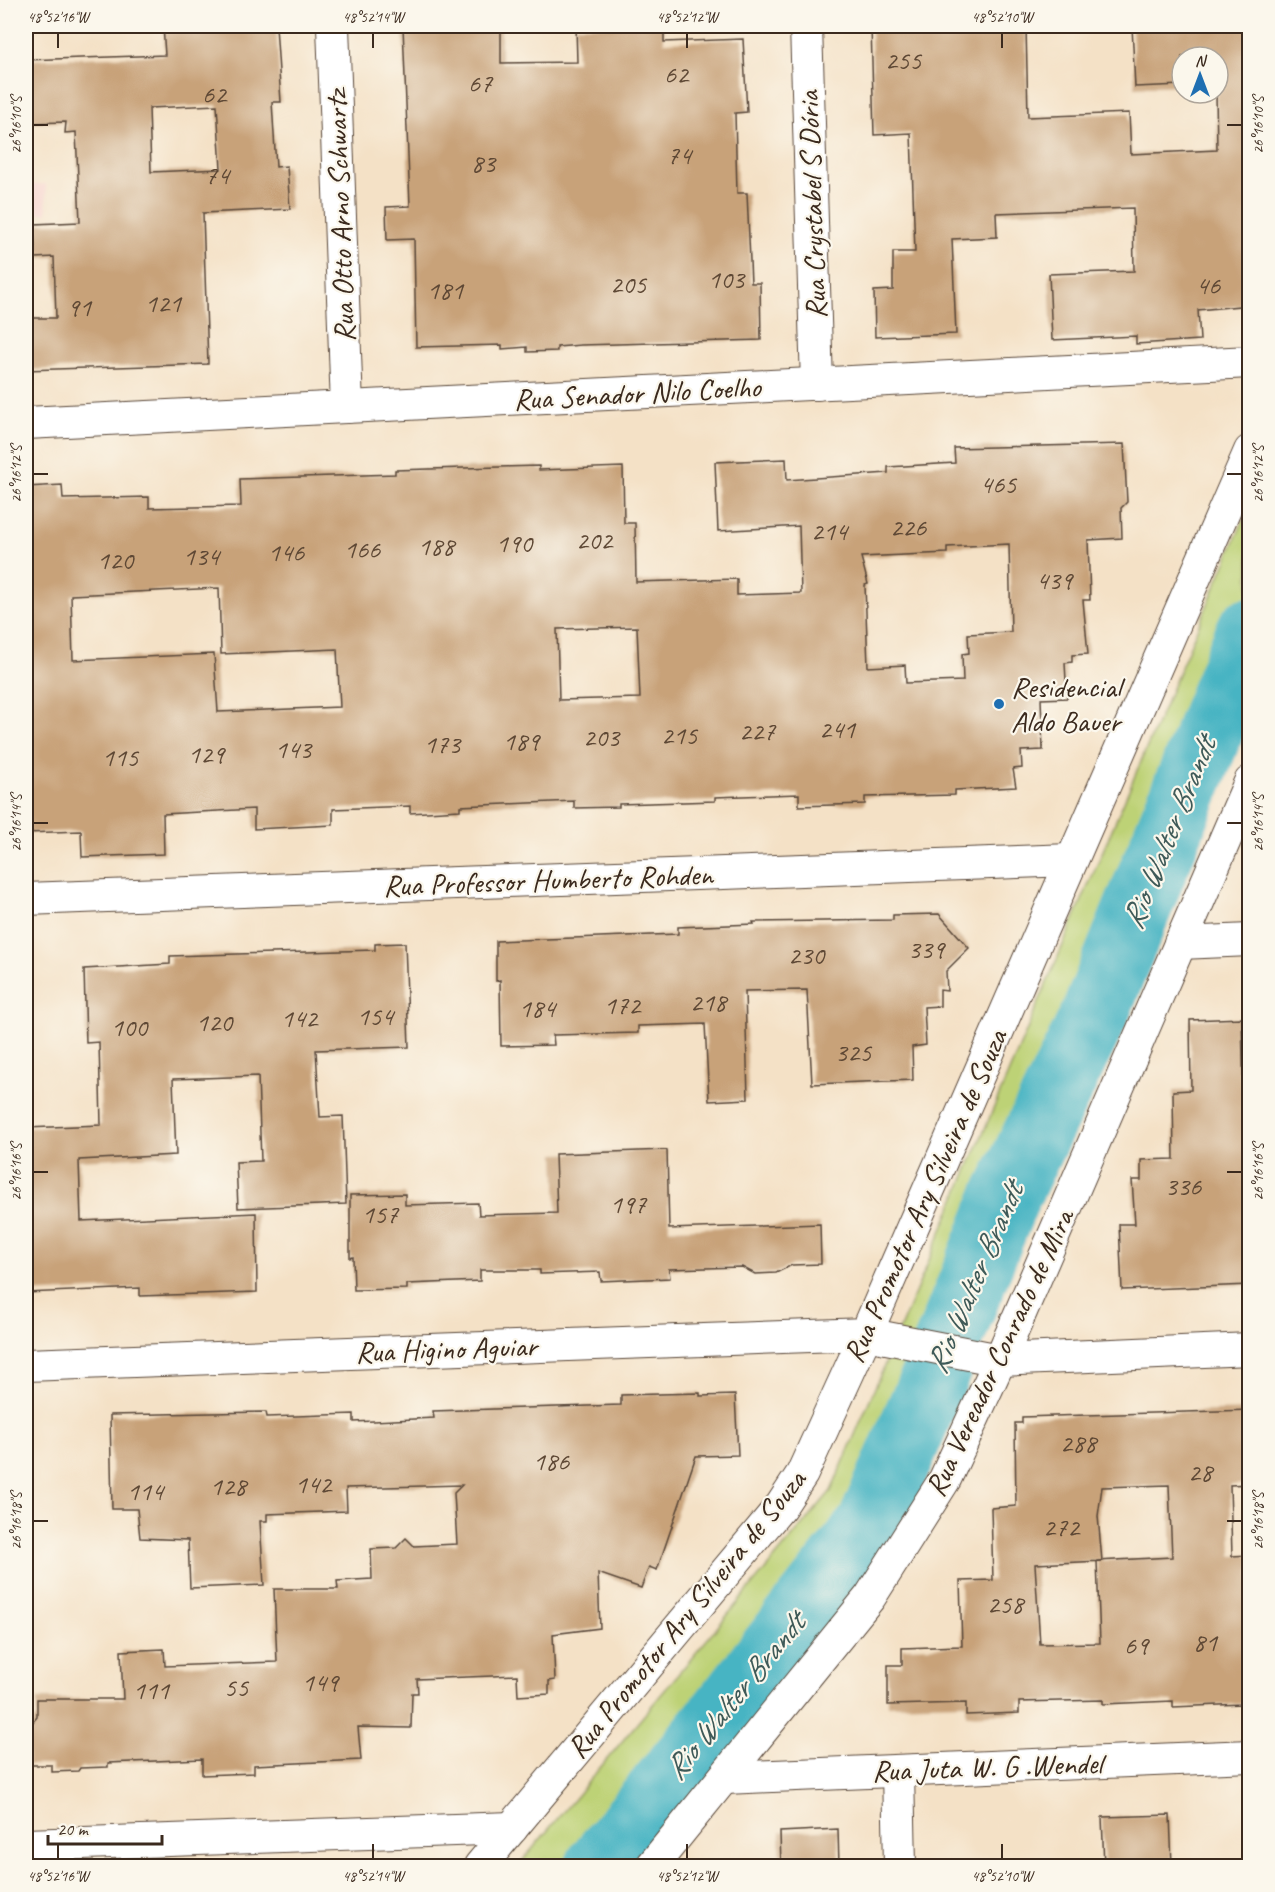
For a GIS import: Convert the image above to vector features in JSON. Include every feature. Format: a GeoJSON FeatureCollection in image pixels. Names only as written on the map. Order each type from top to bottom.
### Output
{"type":"FeatureCollection","features":[{"type":"Feature","properties":{"kind":"street","name":"Rua Otto Arno Schwartz"},"geometry":{"type":"LineString","coordinates":[[333,26],[347,407]]}},
{"type":"Feature","properties":{"kind":"street","name":"Rua Crystabel S Dória"},"geometry":{"type":"LineString","coordinates":[[806,26],[818,384]]}},
{"type":"Feature","properties":{"kind":"street","name":"Rua Senador Nilo Coelho"},"geometry":{"type":"LineString","coordinates":[[26,423],[1250,362]]}},
{"type":"Feature","properties":{"kind":"street","name":"Rua Promotor Ary Silveira de Souza"},"geometry":{"type":"LineString","coordinates":[[480,1866],[781,1506],[802,1474],[866,1334],[1250,451]]}},
{"type":"Feature","properties":{"kind":"street","name":"Rua Vereador Conrado de Mira"},"geometry":{"type":"LineString","coordinates":[[652,1866],[870,1598],[945,1479],[1000,1360],[1250,782]]}},
{"type":"Feature","properties":{"kind":"street","name":"Rua Professor Humberto Rohden"},"geometry":{"type":"LineString","coordinates":[[26,899],[1071,860]]}},
{"type":"Feature","properties":{"kind":"street"},"geometry":{"type":"LineString","coordinates":[[1180,943],[1250,940]]}},
{"type":"Feature","properties":{"kind":"street","name":"Rua Higino Aguiar"},"geometry":{"type":"LineString","coordinates":[[26,1365],[866,1334],[1000,1360],[1250,1349]]}},
{"type":"Feature","properties":{"kind":"street","name":"Rua Juta W. G .Wendel"},"geometry":{"type":"LineString","coordinates":[[725,1778],[1250,1756]]}},
{"type":"Feature","properties":{"kind":"street"},"geometry":{"type":"LineString","coordinates":[[898,1772],[900,1866]]}},
{"type":"Feature","properties":{"kind":"street"},"geometry":{"type":"LineString","coordinates":[[26,1845],[512,1828]]}},
{"type":"Feature","properties":{"kind":"shaded area"},"geometry":{"type":"Polygon","coordinates":[[[46,184],[47,213],[29,214],[30,263],[26,263],[26,185],[46,184]]]}},
{"type":"Feature","properties":{"kind":"green space"},"geometry":{"type":"Polygon","coordinates":[[[1249,507],[1249,688],[863,1560],[613,1866],[518,1866],[831,1491],[1249,507]]]}},
{"type":"Feature","properties":{"kind":"building"},"geometry":{"type":"Polygon","coordinates":[[[163,26],[276,26],[281,102],[272,102],[276,167],[287,166],[290,209],[203,213],[208,364],[26,370],[26,318],[56,318],[54,257],[35,258],[34,224],[80,222],[76,132],[65,133],[66,122],[26,123],[26,60],[165,55],[163,26]],[[217,105],[149,108],[151,172],[221,169],[217,105]]]}},
{"type":"Feature","properties":{"kind":"building"},"geometry":{"type":"Polygon","coordinates":[[[403,26],[501,26],[501,63],[577,62],[576,26],[664,26],[664,42],[743,39],[747,112],[735,113],[737,193],[747,193],[751,283],[760,283],[761,340],[581,345],[557,347],[557,351],[527,352],[527,347],[502,349],[502,345],[416,347],[414,239],[387,240],[386,207],[410,206],[403,26]]]}},
{"type":"Feature","properties":{"kind":"building"},"geometry":{"type":"Polygon","coordinates":[[[871,26],[1026,26],[1028,117],[1129,113],[1131,154],[1217,150],[1216,105],[1230,105],[1230,45],[1170,45],[1170,86],[1135,87],[1132,26],[1250,26],[1250,305],[1198,310],[1200,340],[1136,344],[1136,336],[1052,340],[1049,274],[1134,271],[1133,208],[996,213],[997,237],[952,239],[956,334],[875,337],[874,291],[893,290],[893,252],[915,252],[911,133],[874,135],[871,26]]]}},
{"type":"Feature","properties":{"kind":"building"},"geometry":{"type":"Polygon","coordinates":[[[1124,444],[1127,502],[1121,508],[1122,538],[1088,540],[1090,600],[1083,600],[1088,654],[1072,655],[1072,662],[1065,663],[1067,698],[1041,699],[1043,750],[1021,751],[1022,768],[1013,769],[1016,787],[955,790],[955,795],[865,797],[865,804],[799,806],[799,794],[715,797],[715,801],[619,804],[619,807],[574,808],[574,801],[460,806],[460,810],[410,813],[410,806],[333,809],[333,825],[254,829],[254,809],[163,814],[164,854],[82,857],[81,831],[26,833],[26,487],[62,485],[63,499],[149,497],[149,508],[241,506],[240,479],[395,474],[395,470],[539,466],[539,470],[623,467],[624,523],[635,523],[636,582],[737,579],[737,595],[801,593],[799,526],[718,531],[715,462],[786,459],[787,480],[888,473],[888,467],[955,463],[954,448],[1124,444]],[[1009,544],[947,547],[947,553],[861,557],[868,584],[865,585],[868,667],[905,665],[906,683],[963,681],[962,654],[969,653],[968,634],[1011,632],[1009,544]],[[219,588],[71,595],[73,660],[214,654],[218,712],[340,707],[337,649],[221,654],[219,588]],[[637,627],[557,629],[559,700],[640,698],[637,627]]]}},
{"type":"Feature","properties":{"kind":"building"},"geometry":{"type":"Polygon","coordinates":[[[939,914],[969,948],[946,971],[947,991],[940,990],[940,1006],[924,1007],[926,1045],[912,1047],[913,1080],[812,1084],[807,990],[745,991],[748,1099],[709,1101],[705,1024],[638,1026],[638,1033],[553,1035],[554,1045],[501,1046],[500,980],[496,981],[496,941],[678,934],[678,927],[754,924],[753,922],[893,920],[893,915],[939,914]]]}},
{"type":"Feature","properties":{"kind":"building"},"geometry":{"type":"Polygon","coordinates":[[[405,943],[409,1047],[316,1050],[320,1117],[343,1116],[346,1204],[238,1208],[236,1162],[261,1161],[258,1076],[173,1079],[176,1155],[79,1160],[81,1221],[256,1213],[257,1292],[140,1296],[140,1288],[26,1293],[26,1128],[101,1125],[99,1042],[86,1043],[84,969],[170,964],[170,956],[375,950],[375,944],[405,943]]]}},
{"type":"Feature","properties":{"kind":"building"},"geometry":{"type":"Polygon","coordinates":[[[1242,1018],[1244,1103],[1250,1103],[1250,1285],[1122,1290],[1119,1224],[1135,1224],[1132,1180],[1141,1180],[1141,1160],[1174,1159],[1173,1091],[1191,1090],[1190,1020],[1242,1018]]]}},
{"type":"Feature","properties":{"kind":"building"},"geometry":{"type":"Polygon","coordinates":[[[667,1150],[669,1229],[820,1224],[821,1264],[792,1265],[776,1273],[755,1274],[742,1267],[669,1269],[670,1278],[601,1281],[600,1272],[540,1274],[540,1270],[480,1270],[480,1281],[407,1284],[407,1289],[354,1290],[353,1257],[350,1258],[350,1195],[405,1194],[405,1205],[478,1203],[479,1215],[557,1213],[555,1154],[667,1150]]]}},
{"type":"Feature","properties":{"kind":"building"},"geometry":{"type":"Polygon","coordinates":[[[700,1393],[700,1396],[735,1395],[738,1455],[696,1456],[657,1570],[649,1567],[641,1588],[598,1573],[600,1628],[553,1634],[555,1680],[549,1681],[549,1694],[518,1696],[517,1675],[417,1679],[418,1693],[412,1693],[411,1728],[358,1727],[361,1760],[254,1765],[254,1773],[202,1775],[202,1759],[108,1763],[108,1767],[52,1772],[52,1765],[28,1765],[27,1729],[37,1717],[37,1699],[123,1699],[121,1651],[164,1649],[165,1666],[277,1662],[274,1589],[338,1589],[337,1581],[372,1579],[371,1549],[396,1548],[406,1538],[414,1546],[457,1544],[454,1493],[462,1485],[346,1488],[347,1511],[267,1514],[267,1521],[260,1521],[264,1585],[190,1588],[188,1540],[140,1538],[137,1509],[112,1509],[110,1415],[266,1412],[267,1417],[354,1414],[354,1422],[434,1418],[433,1411],[621,1405],[621,1395],[700,1393]]]}},
{"type":"Feature","properties":{"kind":"building"},"geometry":{"type":"Polygon","coordinates":[[[1250,1410],[1250,1484],[1230,1485],[1232,1556],[1250,1555],[1250,1698],[1241,1699],[1242,1704],[1173,1707],[1173,1701],[1103,1704],[1103,1700],[1019,1702],[1019,1713],[966,1715],[966,1703],[888,1705],[888,1665],[902,1665],[902,1648],[962,1646],[960,1581],[993,1580],[991,1508],[1016,1506],[1015,1423],[1022,1423],[1022,1417],[1250,1410]],[[1169,1485],[1102,1487],[1098,1516],[1102,1561],[1172,1557],[1169,1485]],[[1097,1561],[1035,1564],[1040,1644],[1100,1643],[1097,1561]]]}},
{"type":"Feature","properties":{"kind":"building"},"geometry":{"type":"Polygon","coordinates":[[[1170,1815],[1172,1866],[1104,1866],[1102,1817],[1170,1815]]]}},
{"type":"Feature","properties":{"kind":"building"},"geometry":{"type":"Polygon","coordinates":[[[838,1829],[839,1866],[781,1866],[780,1832],[838,1829]]]}},
{"type":"Feature","properties":{"kind":"waterway","name":"Rio Walter Brandt"},"geometry":{"type":"LineString","coordinates":[[599,1866],[723,1714],[870,1526],[930,1387],[1006,1197],[1094,1016],[1250,631]]}},
{"type":"Feature","properties":{"kind":"place","name":"Residencial Aldo Bauer"},"geometry":{"type":"Point","coordinates":[999,704]}}]}
